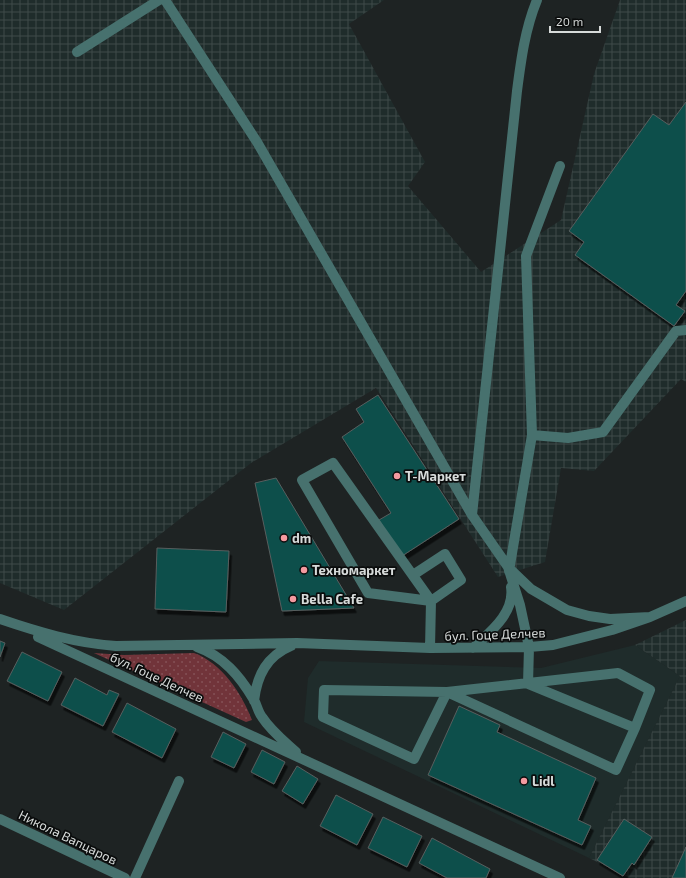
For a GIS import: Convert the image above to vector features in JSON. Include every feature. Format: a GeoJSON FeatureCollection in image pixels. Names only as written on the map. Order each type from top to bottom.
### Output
{"type":"FeatureCollection","features":[{"type":"Feature","properties":{"kind":"street"},"geometry":{"type":"LineString","coordinates":[[77,52],[159,0]]}},
{"type":"Feature","properties":{"kind":"street"},"geometry":{"type":"LineString","coordinates":[[165,0],[257,142],[472,515],[508,567],[531,589],[567,610],[610,619],[650,617]]}},
{"type":"Feature","properties":{"kind":"street"},"geometry":{"type":"LineString","coordinates":[[472,515],[517,91],[524,43],[531,14],[537,0]]}},
{"type":"Feature","properties":{"kind":"street"},"geometry":{"type":"LineString","coordinates":[[473,648],[492,630],[510,606],[512,593],[508,567],[532,435],[526,256],[560,166]]}},
{"type":"Feature","properties":{"kind":"street"},"geometry":{"type":"LineString","coordinates":[[532,435],[568,438],[603,432],[676,331],[686,330]]}},
{"type":"Feature","properties":{"kind":"street"},"geometry":{"type":"LineString","coordinates":[[413,575],[445,554],[460,580],[431,601],[368,593],[302,480],[333,463],[431,601],[430,648]]}},
{"type":"Feature","properties":{"kind":"street"},"geometry":{"type":"LineString","coordinates":[[508,567],[520,605],[529,647],[528,684]]}},
{"type":"Feature","properties":{"kind":"street","name":"бул. Гоце Делчев"},"geometry":{"type":"LineString","coordinates":[[0,619],[61,638],[89,644],[116,646],[297,644],[430,648],[529,647],[553,645],[577,639],[650,617],[686,601]]}},
{"type":"Feature","properties":{"kind":"street","name":"бул. Гоце Делчев"},"geometry":{"type":"LineString","coordinates":[[0,619],[560,878]]}},
{"type":"Feature","properties":{"kind":"street","name":"бул. Гоце Делчев"},"geometry":{"type":"LineString","coordinates":[[191,644],[222,659],[235,673],[254,701],[261,716],[273,732],[304,759]]}},
{"type":"Feature","properties":{"kind":"street","name":"бул. Гоце Делчев"},"geometry":{"type":"LineString","coordinates":[[254,701],[256,684],[270,660],[280,651],[297,644]]}},
{"type":"Feature","properties":{"kind":"street"},"geometry":{"type":"LineString","coordinates":[[447,692],[414,759],[323,717],[324,690],[447,692],[618,673],[650,690],[636,728],[616,770],[447,692]]}},
{"type":"Feature","properties":{"kind":"street"},"geometry":{"type":"LineString","coordinates":[[528,684],[636,728]]}},
{"type":"Feature","properties":{"kind":"street"},"geometry":{"type":"LineString","coordinates":[[135,878],[179,781]]}},
{"type":"Feature","properties":{"kind":"street","name":"Никола Вапцаров"},"geometry":{"type":"LineString","coordinates":[[0,818],[124,878]]}},
{"type":"Feature","properties":{"kind":"shaded area"},"geometry":{"type":"Polygon","coordinates":[[[0,0],[384,0],[349,24],[425,162],[408,186],[481,272],[561,220],[594,74],[620,0],[686,0],[686,382],[681,379],[594,471],[561,468],[545,562],[498,577],[376,388],[251,463],[64,610],[0,583],[0,0]]]}},
{"type":"Feature","properties":{"kind":"shaded area"},"geometry":{"type":"Polygon","coordinates":[[[686,620],[686,878],[630,878],[589,858],[680,676],[635,645],[686,620]]]}},
{"type":"Feature","properties":{"kind":"shaded area"},"geometry":{"type":"Polygon","coordinates":[[[635,645],[680,676],[589,858],[304,722],[308,678],[319,661],[541,668],[635,645]]]}},
{"type":"Feature","properties":{"kind":"shaded area"},"geometry":{"type":"Polygon","coordinates":[[[94,653],[124,655],[194,653],[213,664],[230,680],[243,700],[252,720],[246,722],[94,653]]]}},
{"type":"Feature","properties":{"kind":"building"},"geometry":{"type":"Polygon","coordinates":[[[686,102],[686,291],[676,305],[685,311],[674,326],[575,255],[584,242],[569,231],[653,114],[669,125],[686,102]]]}},
{"type":"Feature","properties":{"kind":"building"},"geometry":{"type":"Polygon","coordinates":[[[378,395],[459,519],[402,556],[379,520],[391,513],[342,437],[364,422],[356,409],[378,395]]]}},
{"type":"Feature","properties":{"kind":"building"},"geometry":{"type":"Polygon","coordinates":[[[276,478],[354,608],[282,611],[255,483],[276,478]]]}},
{"type":"Feature","properties":{"kind":"building"},"geometry":{"type":"Polygon","coordinates":[[[157,548],[229,551],[226,612],[155,609],[157,548]]]}},
{"type":"Feature","properties":{"kind":"building"},"geometry":{"type":"Polygon","coordinates":[[[0,641],[5,643],[0,657],[0,641]]]}},
{"type":"Feature","properties":{"kind":"building"},"geometry":{"type":"Polygon","coordinates":[[[22,652],[62,672],[48,701],[7,681],[22,652]]]}},
{"type":"Feature","properties":{"kind":"building"},"geometry":{"type":"Polygon","coordinates":[[[75,678],[107,695],[109,690],[119,694],[103,726],[61,705],[75,678]]]}},
{"type":"Feature","properties":{"kind":"building"},"geometry":{"type":"Polygon","coordinates":[[[127,703],[176,729],[162,758],[112,732],[127,703]]]}},
{"type":"Feature","properties":{"kind":"building"},"geometry":{"type":"Polygon","coordinates":[[[459,706],[500,725],[497,732],[596,778],[578,820],[591,826],[582,845],[428,775],[459,706]]]}},
{"type":"Feature","properties":{"kind":"building"},"geometry":{"type":"Polygon","coordinates":[[[223,732],[246,744],[234,768],[211,757],[223,732]]]}},
{"type":"Feature","properties":{"kind":"building"},"geometry":{"type":"Polygon","coordinates":[[[262,750],[285,762],[274,784],[251,772],[262,750]]]}},
{"type":"Feature","properties":{"kind":"building"},"geometry":{"type":"Polygon","coordinates":[[[297,766],[318,779],[303,804],[282,791],[297,766]]]}},
{"type":"Feature","properties":{"kind":"building"},"geometry":{"type":"Polygon","coordinates":[[[336,795],[373,814],[357,845],[320,826],[336,795]]]}},
{"type":"Feature","properties":{"kind":"building"},"geometry":{"type":"Polygon","coordinates":[[[383,817],[422,836],[407,867],[368,848],[383,817]]]}},
{"type":"Feature","properties":{"kind":"building"},"geometry":{"type":"Polygon","coordinates":[[[624,819],[652,837],[634,865],[632,863],[623,876],[597,860],[624,819]]]}},
{"type":"Feature","properties":{"kind":"building"},"geometry":{"type":"Polygon","coordinates":[[[432,838],[490,869],[486,878],[447,878],[419,863],[432,838]]]}},
{"type":"Feature","properties":{"kind":"building"},"geometry":{"type":"Polygon","coordinates":[[[686,847],[686,878],[672,878],[686,847]]]}},
{"type":"Feature","properties":{"kind":"place","name":"Т-Маркет"},"geometry":{"type":"Point","coordinates":[397,476]}},
{"type":"Feature","properties":{"kind":"place","name":"dm"},"geometry":{"type":"Point","coordinates":[284,538]}},
{"type":"Feature","properties":{"kind":"place","name":"Техномаркет"},"geometry":{"type":"Point","coordinates":[304,570]}},
{"type":"Feature","properties":{"kind":"place","name":"Bella Cafe"},"geometry":{"type":"Point","coordinates":[293,599]}},
{"type":"Feature","properties":{"kind":"place","name":"Lidl"},"geometry":{"type":"Point","coordinates":[524,781]}}]}
